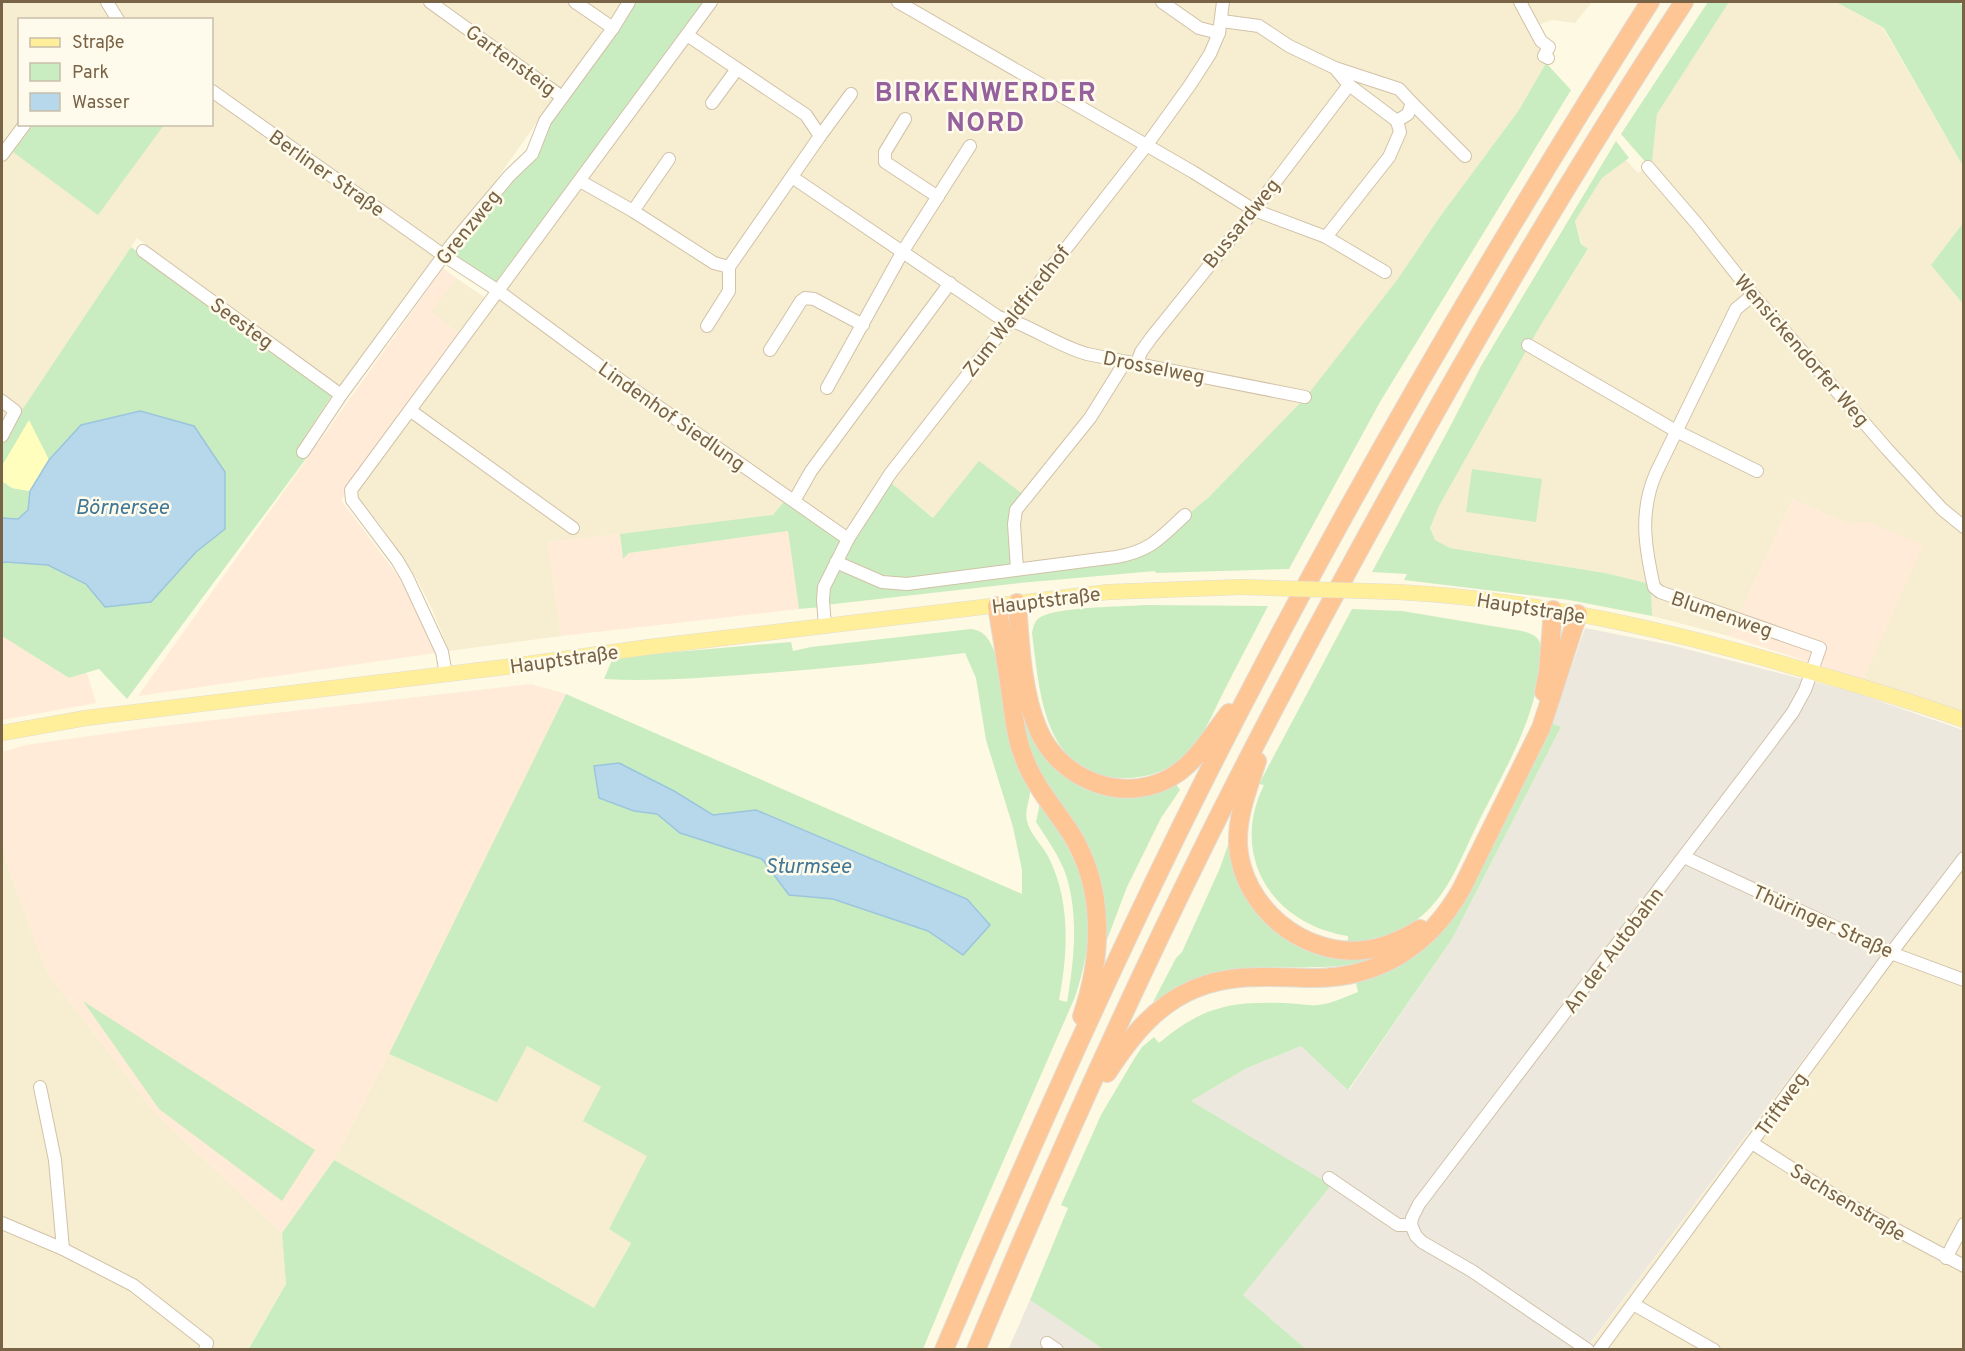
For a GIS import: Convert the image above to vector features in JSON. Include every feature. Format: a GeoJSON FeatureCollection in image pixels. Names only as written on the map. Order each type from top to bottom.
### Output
{"type":"FeatureCollection","features":[{"type":"Feature","properties":{"kind":"highway"},"geometry":{"type":"LineString","coordinates":[[945,1350],[1125,943],[1260,671],[1368,471],[1474,287],[1546,166],[1650,2]]}},
{"type":"Feature","properties":{"kind":"highway"},"geometry":{"type":"LineString","coordinates":[[976,1350],[1071,1131],[1200,853],[1278,700],[1450,385],[1587,154],[1684,2]]}},
{"type":"Feature","properties":{"kind":"highway"},"geometry":{"type":"LineString","coordinates":[[1017,603],[1028,695],[1038,731],[1054,757],[1066,768],[1087,781],[1097,784],[1119,788],[1138,788],[1157,784],[1178,773],[1196,756],[1260,671]]}},
{"type":"Feature","properties":{"kind":"highway"},"geometry":{"type":"LineString","coordinates":[[997,606],[1019,746],[1031,775],[1079,848],[1096,898],[1098,921],[1096,947],[1085,1006],[1051,1106]]}},
{"type":"Feature","properties":{"kind":"highway"},"geometry":{"type":"LineString","coordinates":[[1278,700],[1240,815],[1238,847],[1246,878],[1253,893],[1270,916],[1281,926],[1292,934],[1318,945],[1348,951],[1363,951],[1394,943],[1421,929],[1446,903],[1506,783],[1530,732],[1543,694],[1548,673],[1553,610]]}},
{"type":"Feature","properties":{"kind":"highway"},"geometry":{"type":"LineString","coordinates":[[1071,1131],[1133,1036],[1155,1013],[1177,997],[1209,983],[1236,978],[1328,978],[1358,973],[1389,962],[1431,932],[1448,912],[1462,888],[1541,728],[1578,614]]}},
{"type":"Feature","properties":{"kind":"main road","name":"Hauptstraße"},"geometry":{"type":"LineString","coordinates":[[2,733],[47,724],[352,684],[1017,603],[1115,592],[1241,587],[1398,591],[1467,598],[1578,614],[1711,643],[1964,720]]}},
{"type":"Feature","properties":{"kind":"street","name":"Gartensteig"},"geometry":{"type":"LineString","coordinates":[[430,2],[562,97]]}},
{"type":"Feature","properties":{"kind":"street"},"geometry":{"type":"LineString","coordinates":[[575,2],[613,28]]}},
{"type":"Feature","properties":{"kind":"street","name":"Grenzweg"},"geometry":{"type":"LineString","coordinates":[[303,452],[341,395],[443,255],[489,198],[532,154],[545,121],[613,28],[629,2]]}},
{"type":"Feature","properties":{"kind":"street"},"geometry":{"type":"LineString","coordinates":[[446,674],[442,652],[407,577],[352,500],[351,490],[711,2]]}},
{"type":"Feature","properties":{"kind":"street"},"geometry":{"type":"LineString","coordinates":[[898,2],[1193,172],[1254,210],[1326,237],[1385,272]]}},
{"type":"Feature","properties":{"kind":"street"},"geometry":{"type":"LineString","coordinates":[[1162,2],[1199,28],[1259,26],[1289,46],[1335,68],[1399,89],[1465,156]]}},
{"type":"Feature","properties":{"kind":"street","name":"Zum Waldfriedhof"},"geometry":{"type":"LineString","coordinates":[[825,627],[822,594],[848,538],[890,474],[1146,146],[1190,85],[1210,54],[1220,27],[1223,2]]}},
{"type":"Feature","properties":{"kind":"street"},"geometry":{"type":"LineString","coordinates":[[1520,2],[1541,41],[1549,46],[1544,56],[1548,58]]}},
{"type":"Feature","properties":{"kind":"street"},"geometry":{"type":"LineString","coordinates":[[687,35],[806,115],[820,136]]}},
{"type":"Feature","properties":{"kind":"street"},"geometry":{"type":"LineString","coordinates":[[1326,237],[1389,157],[1400,132],[1398,122],[1349,85],[1335,68]]}},
{"type":"Feature","properties":{"kind":"street"},"geometry":{"type":"LineString","coordinates":[[712,103],[737,69]]}},
{"type":"Feature","properties":{"kind":"street","name":"Bussardweg"},"geometry":{"type":"LineString","coordinates":[[1017,569],[1014,524],[1016,510],[1254,210],[1349,85]]}},
{"type":"Feature","properties":{"kind":"street","name":"Berliner Straße"},"geometry":{"type":"LineString","coordinates":[[213,92],[443,255]]}},
{"type":"Feature","properties":{"kind":"street"},"geometry":{"type":"LineString","coordinates":[[707,326],[729,291],[729,267],[851,93]]}},
{"type":"Feature","properties":{"kind":"street"},"geometry":{"type":"LineString","coordinates":[[1398,122],[1408,114],[1412,103]]}},
{"type":"Feature","properties":{"kind":"street"},"geometry":{"type":"LineString","coordinates":[[905,119],[885,152],[885,162],[938,197]]}},
{"type":"Feature","properties":{"kind":"street"},"geometry":{"type":"LineString","coordinates":[[2,155],[24,126]]}},
{"type":"Feature","properties":{"kind":"street"},"geometry":{"type":"LineString","coordinates":[[827,388],[903,251],[970,146]]}},
{"type":"Feature","properties":{"kind":"street"},"geometry":{"type":"LineString","coordinates":[[633,211],[669,159]]}},
{"type":"Feature","properties":{"kind":"street","name":"Wensickendorfer Weg"},"geometry":{"type":"LineString","coordinates":[[1648,167],[1753,295],[1922,488],[1964,527]]}},
{"type":"Feature","properties":{"kind":"street","name":"Drosselweg"},"geometry":{"type":"LineString","coordinates":[[792,177],[1008,322],[1017,323],[1071,349],[1305,397]]}},
{"type":"Feature","properties":{"kind":"street"},"geometry":{"type":"LineString","coordinates":[[580,181],[633,211],[714,263],[729,267]]}},
{"type":"Feature","properties":{"kind":"street","name":"Seesteg"},"geometry":{"type":"LineString","coordinates":[[143,251],[341,395]]}},
{"type":"Feature","properties":{"kind":"street","name":"Lindenhof Siedlung"},"geometry":{"type":"LineString","coordinates":[[443,255],[498,290],[600,366],[848,538]]}},
{"type":"Feature","properties":{"kind":"street"},"geometry":{"type":"LineString","coordinates":[[794,501],[811,471],[950,283]]}},
{"type":"Feature","properties":{"kind":"street","name":"Blumenweg"},"geometry":{"type":"LineString","coordinates":[[1753,295],[1736,309],[1650,486],[1644,529],[1654,587],[1675,598],[1820,648],[1812,672]]}},
{"type":"Feature","properties":{"kind":"street"},"geometry":{"type":"LineString","coordinates":[[770,351],[805,298],[814,299],[863,325]]}},
{"type":"Feature","properties":{"kind":"street"},"geometry":{"type":"LineString","coordinates":[[1528,345],[1676,431],[1757,471]]}},
{"type":"Feature","properties":{"kind":"street"},"geometry":{"type":"LineString","coordinates":[[2,401],[15,411],[2,436]]}},
{"type":"Feature","properties":{"kind":"street"},"geometry":{"type":"LineString","coordinates":[[411,411],[573,528]]}},
{"type":"Feature","properties":{"kind":"street","name":"Hauptstraße"},"geometry":{"type":"LineString","coordinates":[[836,562],[871,578],[897,584],[917,584],[1116,557],[1136,552],[1155,543],[1185,514]]}},
{"type":"Feature","properties":{"kind":"street","name":"An der Autobahn"},"geometry":{"type":"LineString","coordinates":[[1411,1225],[1419,1204],[1793,712],[1812,672]]}},
{"type":"Feature","properties":{"kind":"street","name":"Thüringer Straße"},"geometry":{"type":"LineString","coordinates":[[1684,857],[1891,953],[1964,980]]}},
{"type":"Feature","properties":{"kind":"street","name":"Triftweg"},"geometry":{"type":"LineString","coordinates":[[1599,1350],[1891,953],[1964,858]]}},
{"type":"Feature","properties":{"kind":"street"},"geometry":{"type":"LineString","coordinates":[[40,1087],[55,1160],[63,1249]]}},
{"type":"Feature","properties":{"kind":"street","name":"Sachsenstraße"},"geometry":{"type":"LineString","coordinates":[[1752,1143],[1848,1204],[1964,1266]]}},
{"type":"Feature","properties":{"kind":"street"},"geometry":{"type":"LineString","coordinates":[[1329,1178],[1398,1225],[1411,1225],[1422,1242],[1472,1271],[1588,1350]]}},
{"type":"Feature","properties":{"kind":"street"},"geometry":{"type":"LineString","coordinates":[[2,1223],[63,1249],[133,1285],[207,1343],[205,1350]]}},
{"type":"Feature","properties":{"kind":"street"},"geometry":{"type":"LineString","coordinates":[[1946,1258],[1964,1224]]}},
{"type":"Feature","properties":{"kind":"street"},"geometry":{"type":"LineString","coordinates":[[1633,1304],[1714,1350]]}},
{"type":"Feature","properties":{"kind":"shaded area"},"geometry":{"type":"Polygon","coordinates":[[[2,2],[622,2],[494,183],[340,386],[137,238],[18,416],[2,431],[2,2]]]}},
{"type":"Feature","properties":{"kind":"shaded area"},"geometry":{"type":"Polygon","coordinates":[[[719,2],[1592,2],[1575,23],[1552,20],[1535,26],[1546,63],[1519,110],[1439,218],[1397,280],[1306,398],[1209,497],[1156,544],[1018,570],[934,518],[888,480],[848,537],[788,496],[774,515],[548,542],[561,636],[449,651],[418,581],[382,527],[355,495],[462,350],[461,335],[430,312],[456,278],[487,299],[493,307],[719,2]]]}},
{"type":"Feature","properties":{"kind":"shaded area"},"geometry":{"type":"Polygon","coordinates":[[[1729,2],[1836,2],[1883,28],[1963,166],[1963,223],[1931,265],[1963,304],[1963,712],[1863,680],[1922,546],[1867,522],[1848,524],[1793,499],[1729,636],[1652,616],[1651,584],[1605,573],[1450,548],[1435,540],[1431,533],[1431,523],[1439,506],[1539,328],[1588,250],[1582,244],[1575,221],[1602,178],[1626,160],[1638,173],[1652,162],[1657,114],[1729,2]]]}},
{"type":"Feature","properties":{"kind":"shaded area"},"geometry":{"type":"Polygon","coordinates":[[[443,268],[456,278],[431,312],[461,335],[341,500],[398,576],[415,607],[435,653],[138,696],[443,268]]]}},
{"type":"Feature","properties":{"kind":"shaded area"},"geometry":{"type":"Polygon","coordinates":[[[1793,499],[1848,524],[1867,522],[1923,545],[1863,680],[1729,636],[1793,499]]]}},
{"type":"Feature","properties":{"kind":"shaded area"},"geometry":{"type":"Polygon","coordinates":[[[788,531],[799,609],[561,636],[548,542],[620,534],[623,559],[629,553],[788,531]]]}},
{"type":"Feature","properties":{"kind":"shaded area"},"geometry":{"type":"Polygon","coordinates":[[[1585,628],[1671,645],[1853,692],[1963,730],[1963,851],[1883,953],[1586,1349],[1306,1349],[1243,1295],[1191,1101],[1247,1068],[1301,1046],[1349,1090],[1452,939],[1561,727],[1552,723],[1585,628]]]}},
{"type":"Feature","properties":{"kind":"shaded area"},"geometry":{"type":"Polygon","coordinates":[[[2,636],[69,678],[87,673],[96,703],[2,720],[2,636]]]}},
{"type":"Feature","properties":{"kind":"shaded area"},"geometry":{"type":"Polygon","coordinates":[[[531,684],[566,694],[389,1054],[334,1160],[282,1233],[156,1114],[47,972],[7,865],[2,840],[2,752],[26,745],[154,727],[531,684]]]}},
{"type":"Feature","properties":{"kind":"shaded area"},"geometry":{"type":"Polygon","coordinates":[[[2,840],[7,865],[47,972],[156,1114],[282,1233],[286,1284],[248,1349],[2,1349],[2,840]]]}},
{"type":"Feature","properties":{"kind":"shaded area"},"geometry":{"type":"Polygon","coordinates":[[[1963,851],[1963,1349],[1586,1350],[1883,953],[1963,851]]]}},
{"type":"Feature","properties":{"kind":"shaded area"},"geometry":{"type":"Polygon","coordinates":[[[527,1046],[602,1087],[584,1121],[648,1156],[609,1229],[631,1242],[594,1308],[334,1160],[389,1054],[422,1069],[527,1046]]]}},
{"type":"Feature","properties":{"kind":"shaded area"},"geometry":{"type":"Polygon","coordinates":[[[1030,1300],[1103,1349],[1008,1350],[1030,1300]]]}},
{"type":"Feature","properties":{"kind":"green space"},"geometry":{"type":"Polygon","coordinates":[[[636,2],[707,2],[495,290],[449,259],[636,2]]]}},
{"type":"Feature","properties":{"kind":"green space"},"geometry":{"type":"Polygon","coordinates":[[[1708,2],[1729,2],[1657,114],[1652,162],[1648,165],[1621,134],[1708,2]]]}},
{"type":"Feature","properties":{"kind":"green space"},"geometry":{"type":"Polygon","coordinates":[[[1836,2],[1959,2],[1963,6],[1963,166],[1884,28],[1836,2]]]}},
{"type":"Feature","properties":{"kind":"green space"},"geometry":{"type":"Polygon","coordinates":[[[1546,63],[1571,90],[1380,402],[1289,569],[1156,573],[1155,571],[1020,583],[825,605],[837,564],[882,584],[1127,557],[1186,516],[1209,497],[1306,397],[1397,280],[1439,218],[1519,110],[1546,63]]]}},
{"type":"Feature","properties":{"kind":"green space"},"geometry":{"type":"Polygon","coordinates":[[[32,126],[163,126],[98,215],[13,152],[32,126]]]}},
{"type":"Feature","properties":{"kind":"green space"},"geometry":{"type":"Polygon","coordinates":[[[1616,141],[1629,158],[1602,178],[1575,221],[1581,244],[1588,249],[1539,328],[1439,506],[1430,528],[1435,540],[1450,548],[1605,573],[1651,584],[1652,616],[1569,600],[1404,580],[1407,574],[1372,572],[1481,366],[1616,141]]]}},
{"type":"Feature","properties":{"kind":"green space"},"geometry":{"type":"Polygon","coordinates":[[[1963,223],[1963,304],[1931,265],[1963,223]]]}},
{"type":"Feature","properties":{"kind":"green space"},"geometry":{"type":"Polygon","coordinates":[[[131,247],[332,395],[306,435],[317,444],[127,699],[99,669],[69,678],[2,636],[2,563],[48,565],[86,584],[105,607],[151,602],[196,552],[225,529],[81,425],[49,460],[29,421],[2,466],[2,436],[18,416],[131,247]]]}},
{"type":"Feature","properties":{"kind":"green space"},"geometry":{"type":"Polygon","coordinates":[[[979,461],[1024,495],[1016,506],[1015,568],[889,582],[838,562],[888,480],[933,518],[979,461]]]}},
{"type":"Feature","properties":{"kind":"green space"},"geometry":{"type":"Polygon","coordinates":[[[1472,469],[1542,479],[1536,522],[1466,512],[1472,469]]]}},
{"type":"Feature","properties":{"kind":"green space"},"geometry":{"type":"Polygon","coordinates":[[[2,481],[12,488],[30,491],[28,510],[18,519],[2,518],[2,481]]]}},
{"type":"Feature","properties":{"kind":"green space"},"geometry":{"type":"Polygon","coordinates":[[[787,498],[847,539],[822,607],[799,609],[788,531],[629,553],[623,559],[620,534],[773,515],[787,498]]]}},
{"type":"Feature","properties":{"kind":"green space"},"geometry":{"type":"Polygon","coordinates":[[[1144,605],[1268,606],[1205,729],[1193,747],[1172,765],[1147,776],[1129,778],[1101,775],[1079,765],[1063,750],[1052,730],[1039,682],[1033,627],[1044,615],[1056,612],[1144,605]]]}},
{"type":"Feature","properties":{"kind":"green space"},"geometry":{"type":"Polygon","coordinates":[[[1352,609],[1402,611],[1522,631],[1539,640],[1541,652],[1532,704],[1517,746],[1445,889],[1421,917],[1402,929],[1382,937],[1348,943],[1348,936],[1321,929],[1298,917],[1279,902],[1264,883],[1255,861],[1252,837],[1254,811],[1264,785],[1259,784],[1352,609]]]}},
{"type":"Feature","properties":{"kind":"green space"},"geometry":{"type":"Polygon","coordinates":[[[971,629],[985,635],[996,656],[1030,785],[1027,821],[1033,835],[1048,856],[1061,891],[1066,946],[1059,1000],[1067,1002],[1073,955],[1073,906],[1063,868],[1036,822],[1040,803],[1070,851],[1086,895],[1088,942],[1075,997],[923,1349],[248,1350],[286,1284],[282,1233],[334,1160],[594,1308],[631,1243],[609,1229],[647,1156],[583,1121],[601,1087],[527,1046],[497,1102],[389,1054],[566,694],[1022,894],[1022,870],[1013,827],[986,740],[976,678],[965,653],[769,673],[672,679],[604,679],[612,660],[617,657],[791,642],[793,651],[971,629]],[[619,763],[657,813],[680,833],[762,859],[789,895],[833,899],[928,931],[963,955],[967,899],[756,810],[713,815],[674,791],[619,763]]]}},
{"type":"Feature","properties":{"kind":"green space"},"geometry":{"type":"Polygon","coordinates":[[[1021,710],[1032,736],[1045,757],[1061,774],[1080,786],[1124,795],[1149,792],[1176,784],[1180,790],[1161,818],[1127,887],[1105,945],[1105,912],[1096,865],[1083,835],[1038,767],[1028,741],[1021,710]]]}},
{"type":"Feature","properties":{"kind":"green space"},"geometry":{"type":"Polygon","coordinates":[[[1552,723],[1561,727],[1452,939],[1348,1090],[1301,1046],[1247,1068],[1191,1101],[1331,1185],[1243,1295],[1306,1349],[1103,1349],[1030,1300],[1068,1208],[1061,1205],[1101,1115],[1142,1047],[1154,1037],[1159,1043],[1188,1022],[1216,1009],[1246,1003],[1313,1005],[1333,1002],[1358,992],[1356,983],[1375,977],[1407,960],[1535,759],[1552,723]]]}},
{"type":"Feature","properties":{"kind":"green space"},"geometry":{"type":"Polygon","coordinates":[[[1230,839],[1235,870],[1244,894],[1252,908],[1275,931],[1302,949],[1317,955],[1338,959],[1375,959],[1335,966],[1239,969],[1220,972],[1193,980],[1153,1002],[1176,958],[1182,952],[1220,868],[1230,839]]]}},
{"type":"Feature","properties":{"kind":"green space"},"geometry":{"type":"Polygon","coordinates":[[[83,1001],[315,1150],[282,1201],[159,1109],[83,1001]]]}},
{"type":"Feature","properties":{"kind":"sand"},"geometry":{"type":"Polygon","coordinates":[[[29,420],[49,460],[30,491],[12,488],[2,481],[2,466],[29,420]]]}},
{"type":"Feature","properties":{"kind":"water","name":"Börnersee"},"geometry":{"type":"Polygon","coordinates":[[[140,411],[194,426],[225,472],[225,529],[196,552],[151,602],[105,607],[86,584],[48,565],[2,563],[2,518],[18,519],[28,510],[30,491],[49,460],[81,425],[140,411]]]}},
{"type":"Feature","properties":{"kind":"water","name":"Sturmsee"},"geometry":{"type":"Polygon","coordinates":[[[619,763],[674,791],[713,815],[756,810],[967,899],[990,925],[963,955],[928,931],[833,899],[789,895],[762,859],[680,833],[657,814],[634,811],[599,798],[594,766],[619,763]]]}},
{"type":"Feature","properties":{"kind":"district","name":"BIRKENWERDER NORD"},"geometry":{"type":"Point","coordinates":[986,107]}}]}
